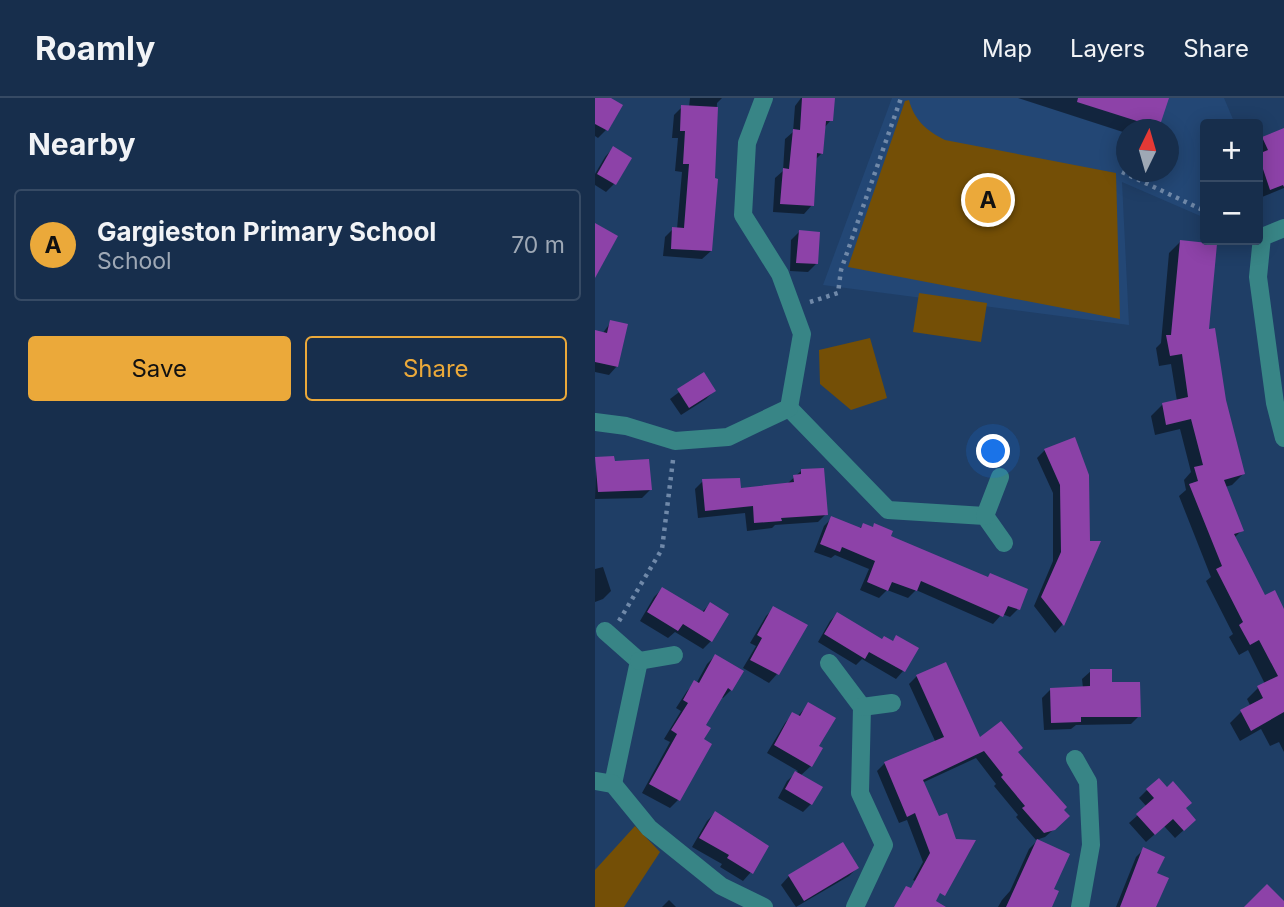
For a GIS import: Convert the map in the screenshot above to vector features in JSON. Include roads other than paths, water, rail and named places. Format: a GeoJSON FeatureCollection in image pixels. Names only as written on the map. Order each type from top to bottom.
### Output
{"type":"FeatureCollection","features":[{"type":"Feature","properties":{"kind":"street"},"geometry":{"type":"LineString","coordinates":[[764,98],[747,143],[743,215],[780,274],[802,334],[789,408]]}},
{"type":"Feature","properties":{"kind":"street"},"geometry":{"type":"LineString","coordinates":[[1284,228],[1262,237],[1258,277],[1275,403],[1284,438]]}},
{"type":"Feature","properties":{"kind":"street"},"geometry":{"type":"LineString","coordinates":[[595,422],[626,426],[675,441],[728,437],[789,408]]}},
{"type":"Feature","properties":{"kind":"street"},"geometry":{"type":"LineString","coordinates":[[789,408],[888,510],[985,516]]}},
{"type":"Feature","properties":{"kind":"street"},"geometry":{"type":"LineString","coordinates":[[985,516],[1000,477]]}},
{"type":"Feature","properties":{"kind":"street"},"geometry":{"type":"LineString","coordinates":[[985,516],[1004,543]]}},
{"type":"Feature","properties":{"kind":"street"},"geometry":{"type":"LineString","coordinates":[[609,635],[639,661]]}},
{"type":"Feature","properties":{"kind":"street"},"geometry":{"type":"LineString","coordinates":[[639,661],[674,655]]}},
{"type":"Feature","properties":{"kind":"street"},"geometry":{"type":"LineString","coordinates":[[613,784],[639,661]]}},
{"type":"Feature","properties":{"kind":"street"},"geometry":{"type":"LineString","coordinates":[[829,663],[862,707],[860,793],[884,845],[855,907]]}},
{"type":"Feature","properties":{"kind":"street"},"geometry":{"type":"LineString","coordinates":[[862,707],[892,703]]}},
{"type":"Feature","properties":{"kind":"street"},"geometry":{"type":"LineString","coordinates":[[1075,759],[1096,779],[1091,845],[1080,907]]}},
{"type":"Feature","properties":{"kind":"street"},"geometry":{"type":"LineString","coordinates":[[595,781],[613,784],[649,828],[721,886],[764,907]]}},
{"type":"Feature","properties":{"kind":"place","name":"Gargieston Primary School"},"geometry":{"type":"Point","coordinates":[988,200]}}]}
